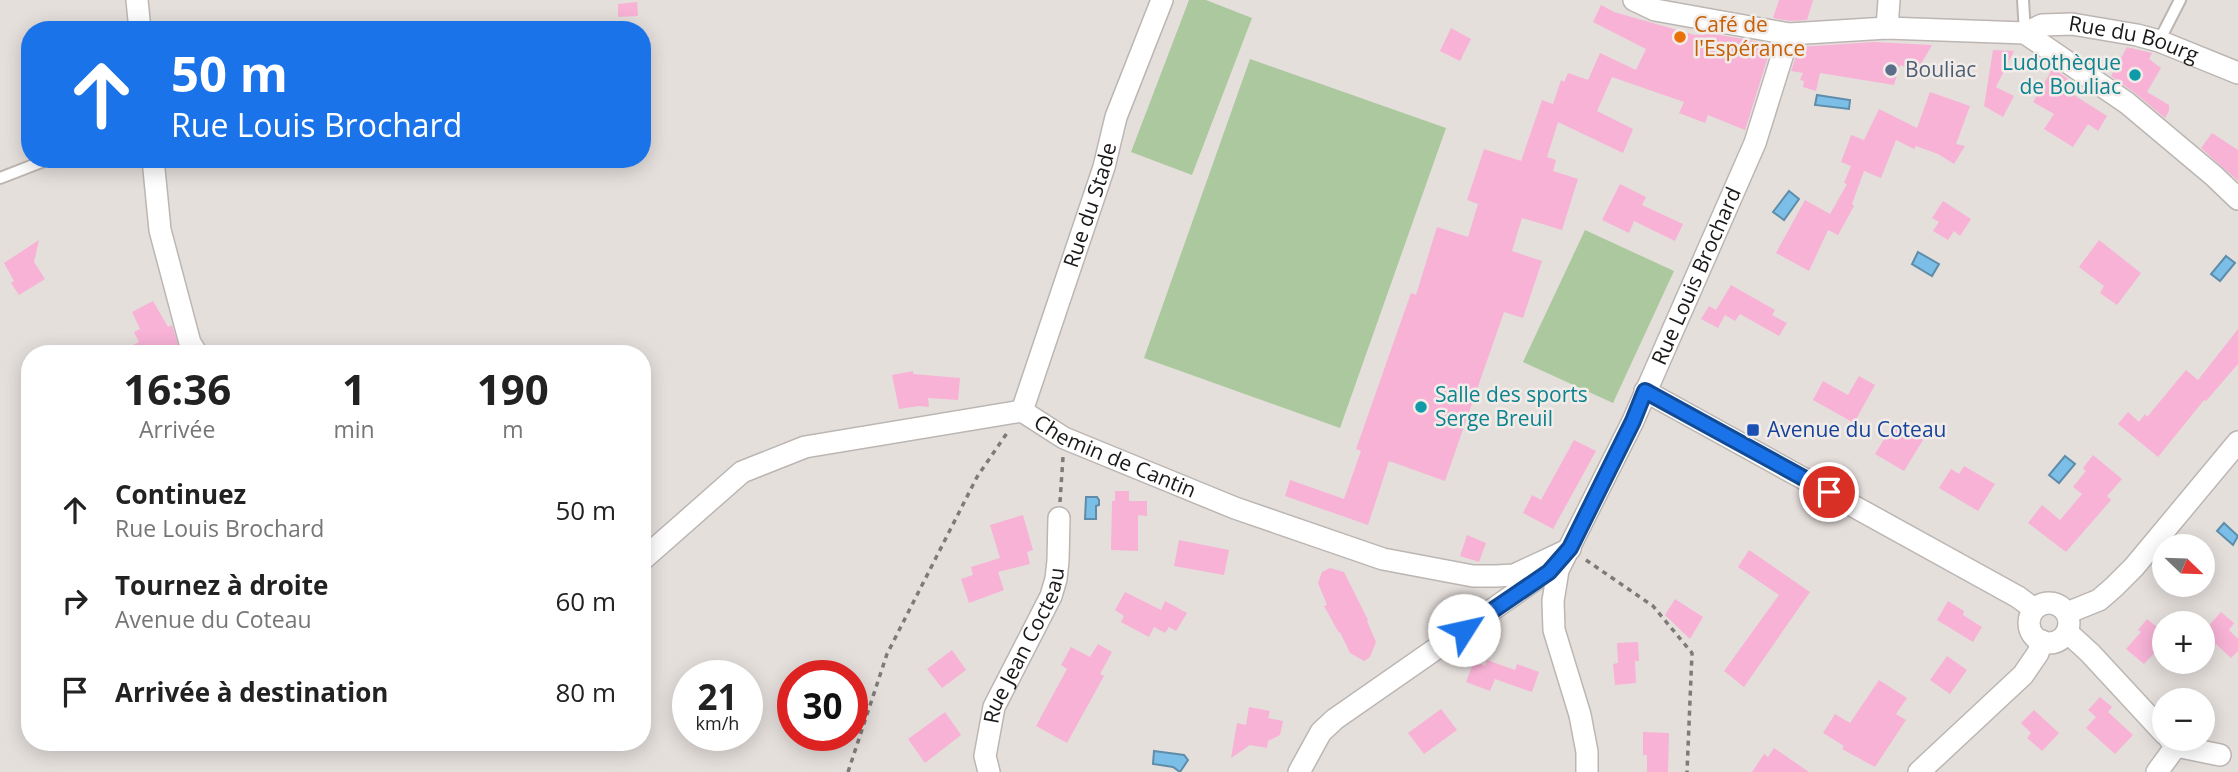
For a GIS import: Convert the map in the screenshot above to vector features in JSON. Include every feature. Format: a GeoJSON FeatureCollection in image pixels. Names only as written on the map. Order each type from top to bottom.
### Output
{"type":"FeatureCollection","features":[{"type":"Feature","properties":{"kind":"street"},"geometry":{"type":"LineString","coordinates":[[138,0],[139,21]]}},
{"type":"Feature","properties":{"kind":"street","name":"Rue du Stade"},"geometry":{"type":"LineString","coordinates":[[1022,411],[1104,167],[1116,117],[1162,0]]}},
{"type":"Feature","properties":{"kind":"street","name":"Rue du Bourg"},"geometry":{"type":"LineString","coordinates":[[1634,0],[1655,10],[1789,34],[1887,28],[2025,33],[2042,25],[2072,24],[2160,41],[2238,73]]}},
{"type":"Feature","properties":{"kind":"street"},"geometry":{"type":"LineString","coordinates":[[1887,28],[1889,0]]}},
{"type":"Feature","properties":{"kind":"street"},"geometry":{"type":"LineString","coordinates":[[2025,33],[2127,103],[2238,199]]}},
{"type":"Feature","properties":{"kind":"street","name":"Rue Louis Brochard"},"geometry":{"type":"LineString","coordinates":[[1570,548],[1633,421],[1755,144],[1789,34]]}},
{"type":"Feature","properties":{"kind":"street"},"geometry":{"type":"LineString","coordinates":[[154,168],[160,230],[191,345]]}},
{"type":"Feature","properties":{"kind":"street"},"geometry":{"type":"LineString","coordinates":[[1645,391],[2018,597],[2034,609]]}},
{"type":"Feature","properties":{"kind":"street","name":"Chemin de Cantin"},"geometry":{"type":"LineString","coordinates":[[651,552],[742,472],[805,447],[1022,411],[1064,438],[1235,509],[1384,559],[1473,576],[1514,575],[1570,548]]}},
{"type":"Feature","properties":{"kind":"street"},"geometry":{"type":"LineString","coordinates":[[2152,720],[2090,653],[2067,623],[2063,608],[2045,603],[2034,609],[2029,621],[2029,627],[2036,638],[2053,642],[2058,640],[2067,623],[2099,600],[2134,567],[2238,442]]}},
{"type":"Feature","properties":{"kind":"street","name":"Rue Jean Cocteau"},"geometry":{"type":"LineString","coordinates":[[989,772],[985,756],[994,707],[1051,596],[1056,579],[1059,518]]}},
{"type":"Feature","properties":{"kind":"street"},"geometry":{"type":"LineString","coordinates":[[1299,772],[1321,733],[1335,719],[1549,572],[1570,548]]}},
{"type":"Feature","properties":{"kind":"street"},"geometry":{"type":"LineString","coordinates":[[1570,548],[1558,570],[1553,601],[1554,630],[1580,715],[1587,751],[1587,772]]}},
{"type":"Feature","properties":{"kind":"street"},"geometry":{"type":"LineString","coordinates":[[1919,772],[2023,675],[2038,653],[2042,641]]}},
{"type":"Feature","properties":{"kind":"street"},"geometry":{"type":"LineString","coordinates":[[2157,772],[2165,751]]}},
{"type":"Feature","properties":{"kind":"street"},"geometry":{"type":"LineString","coordinates":[[2208,751],[2220,755]]}},
{"type":"Feature","properties":{"kind":"lane"},"geometry":{"type":"LineString","coordinates":[[2023,0],[2025,33]]}},
{"type":"Feature","properties":{"kind":"lane"},"geometry":{"type":"LineString","coordinates":[[2160,41],[2180,0]]}},
{"type":"Feature","properties":{"kind":"lane"},"geometry":{"type":"LineString","coordinates":[[0,178],[26,168]]}},
{"type":"Feature","properties":{"kind":"path"},"geometry":{"type":"LineString","coordinates":[[848,772],[887,654],[977,477],[1022,411]]}},
{"type":"Feature","properties":{"kind":"path"},"geometry":{"type":"LineString","coordinates":[[1059,518],[1064,438]]}},
{"type":"Feature","properties":{"kind":"path"},"geometry":{"type":"LineString","coordinates":[[1570,548],[1606,576],[1653,606],[1692,653],[1687,772]]}},
{"type":"Feature","properties":{"kind":"green space"},"geometry":{"type":"Polygon","coordinates":[[[1189,0],[1206,0],[1252,18],[1192,175],[1131,152],[1189,0]]]}},
{"type":"Feature","properties":{"kind":"green space"},"geometry":{"type":"Polygon","coordinates":[[[1250,59],[1446,128],[1340,428],[1144,358],[1250,59]]]}},
{"type":"Feature","properties":{"kind":"green space"},"geometry":{"type":"Polygon","coordinates":[[[1585,230],[1674,271],[1613,403],[1523,362],[1585,230]]]}},
{"type":"Feature","properties":{"kind":"water"},"geometry":{"type":"Polygon","coordinates":[[[1817,95],[1850,100],[1849,109],[1815,105],[1817,95]]]}},
{"type":"Feature","properties":{"kind":"water"},"geometry":{"type":"Polygon","coordinates":[[[1789,191],[1799,199],[1784,220],[1773,212],[1789,191]]]}},
{"type":"Feature","properties":{"kind":"water"},"geometry":{"type":"Polygon","coordinates":[[[1918,252],[1939,264],[1932,276],[1912,264],[1918,252]]]}},
{"type":"Feature","properties":{"kind":"water"},"geometry":{"type":"Polygon","coordinates":[[[2226,256],[2235,263],[2220,281],[2211,274],[2226,256]]]}},
{"type":"Feature","properties":{"kind":"water"},"geometry":{"type":"Polygon","coordinates":[[[2065,456],[2075,464],[2059,483],[2049,475],[2065,456]]]}},
{"type":"Feature","properties":{"kind":"water"},"geometry":{"type":"Polygon","coordinates":[[[1086,497],[1097,497],[1099,500],[1096,519],[1085,519],[1086,497]]]}},
{"type":"Feature","properties":{"kind":"water"},"geometry":{"type":"Polygon","coordinates":[[[2224,523],[2238,536],[2233,545],[2217,531],[2224,523]]]}},
{"type":"Feature","properties":{"kind":"water"},"geometry":{"type":"Polygon","coordinates":[[[1154,751],[1184,755],[1188,760],[1180,772],[1173,767],[1153,764],[1154,751]]]}},
{"type":"Feature","properties":{"kind":"building"},"geometry":{"type":"Polygon","coordinates":[[[1779,0],[1813,0],[1807,20],[1773,18],[1779,0]]]}},
{"type":"Feature","properties":{"kind":"building"},"geometry":{"type":"Polygon","coordinates":[[[637,2],[638,16],[618,17],[618,4],[637,2]]]}},
{"type":"Feature","properties":{"kind":"building"},"geometry":{"type":"Polygon","coordinates":[[[1601,5],[1614,12],[1695,35],[1714,34],[1772,44],[1745,130],[1708,115],[1705,123],[1679,113],[1684,102],[1612,77],[1597,111],[1633,129],[1623,153],[1558,122],[1547,157],[1556,160],[1553,171],[1578,179],[1562,230],[1522,218],[1512,251],[1542,261],[1523,318],[1504,312],[1445,481],[1389,461],[1368,525],[1285,496],[1290,480],[1344,499],[1361,451],[1356,449],[1411,293],[1416,295],[1437,227],[1468,237],[1478,204],[1467,200],[1484,149],[1521,161],[1542,100],[1553,104],[1561,80],[1564,82],[1568,73],[1588,80],[1600,53],[1636,70],[1646,49],[1593,22],[1601,5]]]}},
{"type":"Feature","properties":{"kind":"building"},"geometry":{"type":"Polygon","coordinates":[[[1451,28],[1471,39],[1460,61],[1440,51],[1451,28]]]}},
{"type":"Feature","properties":{"kind":"building"},"geometry":{"type":"Polygon","coordinates":[[[1874,42],[1932,45],[1917,71],[1900,65],[1894,85],[1820,73],[1816,91],[1803,87],[1804,81],[1800,80],[1803,73],[1791,71],[1799,47],[1874,42]]]}},
{"type":"Feature","properties":{"kind":"building","name":"Ludothèque de Bouliac"},"geometry":{"type":"Polygon","coordinates":[[[2127,47],[2152,53],[2149,59],[2161,68],[2147,92],[2169,105],[2165,118],[2111,76],[2127,47]]]}},
{"type":"Feature","properties":{"kind":"building"},"geometry":{"type":"Polygon","coordinates":[[[1993,50],[2014,51],[1996,87],[2014,96],[2003,117],[1984,106],[1993,50]]]}},
{"type":"Feature","properties":{"kind":"building"},"geometry":{"type":"Polygon","coordinates":[[[2053,68],[2068,79],[2063,88],[2107,116],[2098,131],[2088,124],[2073,147],[2044,129],[2054,114],[2033,102],[2053,68]]]}},
{"type":"Feature","properties":{"kind":"building"},"geometry":{"type":"Polygon","coordinates":[[[1930,92],[1970,106],[1956,144],[1965,146],[1954,164],[1938,154],[1916,146],[1914,149],[1896,140],[1881,178],[1864,171],[1852,204],[1854,206],[1838,235],[1828,230],[1809,271],[1776,253],[1805,200],[1830,214],[1847,184],[1844,183],[1851,166],[1841,162],[1851,135],[1864,140],[1879,109],[1917,128],[1930,92]]]}},
{"type":"Feature","properties":{"kind":"building"},"geometry":{"type":"Polygon","coordinates":[[[2212,133],[2238,150],[2238,181],[2201,148],[2212,133]]]}},
{"type":"Feature","properties":{"kind":"building"},"geometry":{"type":"Polygon","coordinates":[[[1620,184],[1646,197],[1642,205],[1683,224],[1675,241],[1634,221],[1629,233],[1602,220],[1620,184]]]}},
{"type":"Feature","properties":{"kind":"building"},"geometry":{"type":"Polygon","coordinates":[[[1943,201],[1971,219],[1960,236],[1954,231],[1948,240],[1933,231],[1939,222],[1932,218],[1943,201]]]}},
{"type":"Feature","properties":{"kind":"building"},"geometry":{"type":"Polygon","coordinates":[[[39,240],[34,262],[45,279],[19,295],[11,283],[14,281],[4,263],[39,240]]]}},
{"type":"Feature","properties":{"kind":"building"},"geometry":{"type":"Polygon","coordinates":[[[2099,240],[2141,273],[2117,305],[2100,293],[2104,286],[2079,267],[2099,240]]]}},
{"type":"Feature","properties":{"kind":"building"},"geometry":{"type":"Polygon","coordinates":[[[1731,285],[1775,310],[1772,315],[1787,323],[1779,336],[1740,314],[1735,321],[1725,315],[1718,328],[1701,319],[1709,306],[1716,310],[1731,285]]]}},
{"type":"Feature","properties":{"kind":"building"},"geometry":{"type":"Polygon","coordinates":[[[153,301],[168,327],[172,325],[178,345],[133,345],[139,342],[134,332],[140,329],[132,312],[153,301]]]}},
{"type":"Feature","properties":{"kind":"building"},"geometry":{"type":"Polygon","coordinates":[[[2238,329],[2238,364],[2206,401],[2204,400],[2158,457],[2118,424],[2128,412],[2139,422],[2145,414],[2147,417],[2186,370],[2198,380],[2238,329]]]}},
{"type":"Feature","properties":{"kind":"building"},"geometry":{"type":"Polygon","coordinates":[[[913,371],[913,374],[960,378],[958,400],[928,398],[929,407],[899,409],[892,375],[913,371]]]}},
{"type":"Feature","properties":{"kind":"building"},"geometry":{"type":"Polygon","coordinates":[[[1859,376],[1875,385],[1854,423],[1813,400],[1823,381],[1848,395],[1859,376]]]}},
{"type":"Feature","properties":{"kind":"building"},"geometry":{"type":"Polygon","coordinates":[[[1894,423],[1923,440],[1904,471],[1875,454],[1894,423]]]}},
{"type":"Feature","properties":{"kind":"building"},"geometry":{"type":"Polygon","coordinates":[[[1574,440],[1596,451],[1553,529],[1523,513],[1532,495],[1541,500],[1574,440]]]}},
{"type":"Feature","properties":{"kind":"building"},"geometry":{"type":"Polygon","coordinates":[[[2093,455],[2122,479],[2107,496],[2111,500],[2066,552],[2028,523],[2042,505],[2060,520],[2082,494],[2073,487],[2086,471],[2083,468],[2093,455]]]}},
{"type":"Feature","properties":{"kind":"building"},"geometry":{"type":"Polygon","coordinates":[[[1964,466],[1995,484],[1978,511],[1939,488],[1951,469],[1959,474],[1964,466]]]}},
{"type":"Feature","properties":{"kind":"building"},"geometry":{"type":"Polygon","coordinates":[[[1115,491],[1129,491],[1129,501],[1147,501],[1147,516],[1138,515],[1138,551],[1111,550],[1112,501],[1115,501],[1115,491]]]}},
{"type":"Feature","properties":{"kind":"building"},"geometry":{"type":"Polygon","coordinates":[[[1023,515],[1033,550],[1027,552],[1030,564],[998,572],[1004,590],[969,603],[961,579],[973,575],[971,567],[1000,558],[990,525],[1023,515]]]}},
{"type":"Feature","properties":{"kind":"building"},"geometry":{"type":"Polygon","coordinates":[[[1467,535],[1486,543],[1479,562],[1460,556],[1467,535]]]}},
{"type":"Feature","properties":{"kind":"building"},"geometry":{"type":"Polygon","coordinates":[[[1179,540],[1229,550],[1224,575],[1174,566],[1179,540]]]}},
{"type":"Feature","properties":{"kind":"building"},"geometry":{"type":"Polygon","coordinates":[[[1749,550],[1810,592],[1744,687],[1724,671],[1779,595],[1738,567],[1749,550]]]}},
{"type":"Feature","properties":{"kind":"building"},"geometry":{"type":"Polygon","coordinates":[[[1330,568],[1344,572],[1368,620],[1376,642],[1370,657],[1364,661],[1350,653],[1324,606],[1327,605],[1318,583],[1322,572],[1330,568]]]}},
{"type":"Feature","properties":{"kind":"building"},"geometry":{"type":"Polygon","coordinates":[[[1125,592],[1161,610],[1165,601],[1187,613],[1176,631],[1169,627],[1165,633],[1154,627],[1149,637],[1121,622],[1124,616],[1115,610],[1125,592]]]}},
{"type":"Feature","properties":{"kind":"building"},"geometry":{"type":"Polygon","coordinates":[[[1675,599],[1703,617],[1690,639],[1665,615],[1675,599]]]}},
{"type":"Feature","properties":{"kind":"building"},"geometry":{"type":"Polygon","coordinates":[[[1948,601],[1982,627],[1973,642],[1937,620],[1948,601]]]}},
{"type":"Feature","properties":{"kind":"building"},"geometry":{"type":"Polygon","coordinates":[[[2221,612],[2234,623],[2229,630],[2238,639],[2238,651],[2231,658],[2215,645],[2215,619],[2221,612]]]}},
{"type":"Feature","properties":{"kind":"building"},"geometry":{"type":"Polygon","coordinates":[[[2147,619],[2152,623],[2152,656],[2144,664],[2126,649],[2141,632],[2138,630],[2147,619]]]}},
{"type":"Feature","properties":{"kind":"building"},"geometry":{"type":"Polygon","coordinates":[[[1638,642],[1636,683],[1615,685],[1613,664],[1618,663],[1617,643],[1638,642]]]}},
{"type":"Feature","properties":{"kind":"building"},"geometry":{"type":"Polygon","coordinates":[[[1098,644],[1112,652],[1100,674],[1104,676],[1067,743],[1036,726],[1067,669],[1061,665],[1071,647],[1090,657],[1098,644]]]}},
{"type":"Feature","properties":{"kind":"building"},"geometry":{"type":"Polygon","coordinates":[[[952,650],[966,670],[942,688],[927,669],[952,650]]]}},
{"type":"Feature","properties":{"kind":"building"},"geometry":{"type":"Polygon","coordinates":[[[1947,656],[1967,670],[1950,694],[1930,680],[1947,656]]]}},
{"type":"Feature","properties":{"kind":"building"},"geometry":{"type":"Polygon","coordinates":[[[1487,660],[1515,670],[1517,664],[1539,672],[1532,692],[1495,679],[1490,691],[1466,682],[1474,661],[1485,666],[1487,660]]]}},
{"type":"Feature","properties":{"kind":"building"},"geometry":{"type":"Polygon","coordinates":[[[1879,680],[1907,698],[1896,714],[1906,720],[1875,767],[1842,749],[1844,746],[1823,733],[1835,714],[1850,723],[1879,680]]]}},
{"type":"Feature","properties":{"kind":"building"},"geometry":{"type":"Polygon","coordinates":[[[2100,697],[2112,707],[2108,712],[2133,735],[2115,754],[2086,728],[2096,717],[2088,710],[2100,697]]]}},
{"type":"Feature","properties":{"kind":"building"},"geometry":{"type":"Polygon","coordinates":[[[1249,707],[1270,711],[1268,718],[1283,721],[1280,735],[1268,741],[1267,748],[1250,745],[1231,758],[1237,723],[1246,725],[1249,707]]]}},
{"type":"Feature","properties":{"kind":"building"},"geometry":{"type":"Polygon","coordinates":[[[1441,709],[1457,730],[1424,754],[1408,733],[1441,709]]]}},
{"type":"Feature","properties":{"kind":"building"},"geometry":{"type":"Polygon","coordinates":[[[2034,710],[2059,733],[2042,751],[2027,738],[2031,733],[2021,723],[2034,710]]]}},
{"type":"Feature","properties":{"kind":"building"},"geometry":{"type":"Polygon","coordinates":[[[945,712],[961,735],[925,763],[908,739],[945,712]]]}},
{"type":"Feature","properties":{"kind":"building"},"geometry":{"type":"Polygon","coordinates":[[[1643,732],[1669,733],[1668,772],[1647,772],[1647,755],[1643,755],[1643,732]]]}},
{"type":"Feature","properties":{"kind":"building"},"geometry":{"type":"Polygon","coordinates":[[[1774,748],[1809,772],[1752,772],[1764,754],[1768,757],[1774,748]]]}},
{"type":"Feature","properties":{"kind":"place","name":"Café de l'Espérance"},"geometry":{"type":"Point","coordinates":[1680,37]}},
{"type":"Feature","properties":{"kind":"place","name":"Bouliac"},"geometry":{"type":"Point","coordinates":[1891,70]}},
{"type":"Feature","properties":{"kind":"place","name":"Ludothèque de Bouliac"},"geometry":{"type":"Point","coordinates":[2135,75]}},
{"type":"Feature","properties":{"kind":"place","name":"Salle des sports Serge Breuil"},"geometry":{"type":"Point","coordinates":[1421,407]}},
{"type":"Feature","properties":{"kind":"place","name":"Avenue du Coteau"},"geometry":{"type":"Point","coordinates":[1753,430]}},
{"type":"Feature","properties":{"kind":"route"},"geometry":{"type":"LineString","coordinates":[[1464,630],[1549,572],[1570,548],[1633,421],[1645,391],[1829,492]]}}]}
